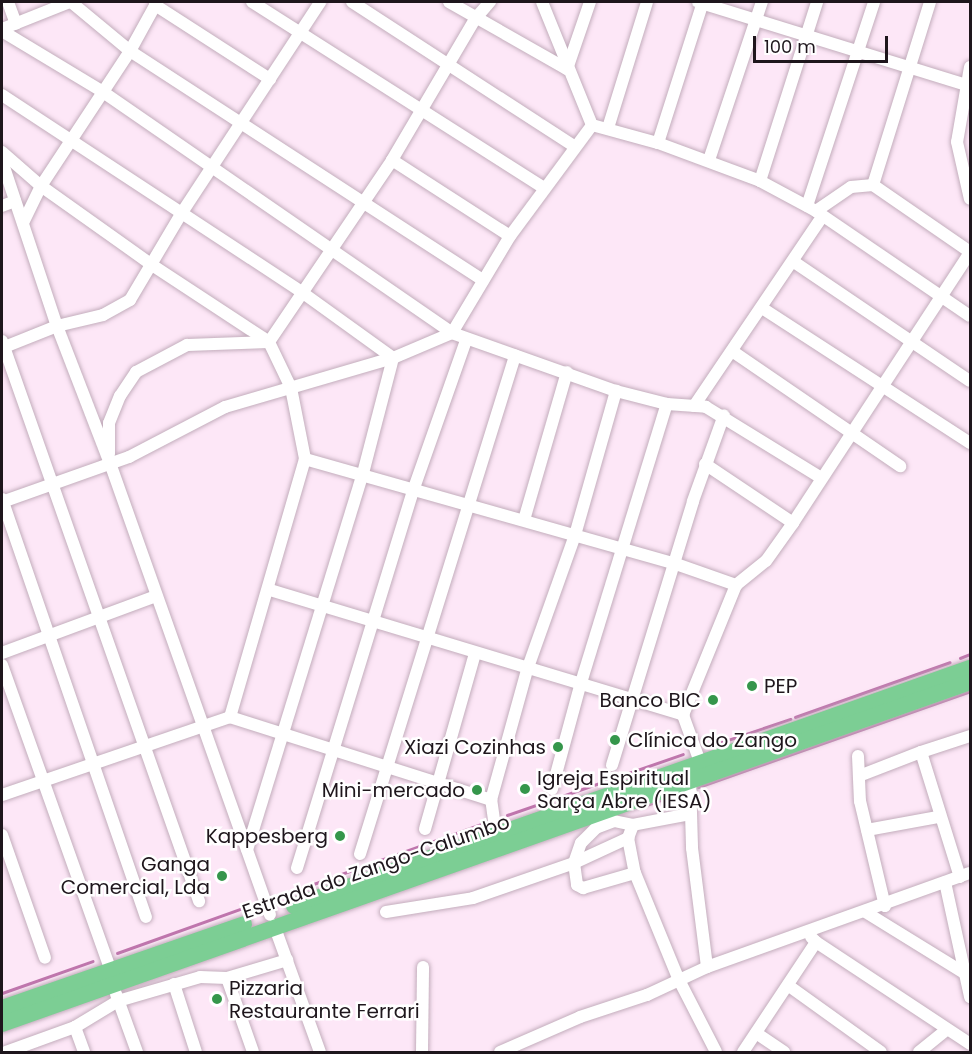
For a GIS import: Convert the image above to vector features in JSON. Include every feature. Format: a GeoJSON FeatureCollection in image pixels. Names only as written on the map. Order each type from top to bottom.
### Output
{"type":"FeatureCollection","features":[{"type":"Feature","properties":{"kind":"main road","name":"Estrada do Zango-Calumbo"},"geometry":{"type":"LineString","coordinates":[[272,920],[496,834],[970,668]]}},
{"type":"Feature","properties":{"kind":"main road","name":"Estrada do Zango-Calumbo"},"geometry":{"type":"LineString","coordinates":[[2,1008],[112,976],[970,682]]}},
{"type":"Feature","properties":{"kind":"main road","name":"Estrada do Zango-Calumbo"},"geometry":{"type":"LineString","coordinates":[[2,1024],[112,976]]}},
{"type":"Feature","properties":{"kind":"street"},"geometry":{"type":"LineString","coordinates":[[8,2],[16,24]]}},
{"type":"Feature","properties":{"kind":"street"},"geometry":{"type":"LineString","coordinates":[[2,30],[70,2],[130,51],[483,280]]}},
{"type":"Feature","properties":{"kind":"street"},"geometry":{"type":"LineString","coordinates":[[252,2],[544,188]]}},
{"type":"Feature","properties":{"kind":"street"},"geometry":{"type":"LineString","coordinates":[[199,900],[97,616],[54,483],[2,345],[57,326],[104,315],[126,304],[152,265],[181,214],[320,2]]}},
{"type":"Feature","properties":{"kind":"street"},"geometry":{"type":"LineString","coordinates":[[352,2],[449,62],[573,146]]}},
{"type":"Feature","properties":{"kind":"street"},"geometry":{"type":"LineString","coordinates":[[449,2],[475,19],[567,69]]}},
{"type":"Feature","properties":{"kind":"street"},"geometry":{"type":"LineString","coordinates":[[269,342],[392,160],[475,19],[490,2]]}},
{"type":"Feature","properties":{"kind":"street"},"geometry":{"type":"LineString","coordinates":[[542,2],[567,69],[592,125]]}},
{"type":"Feature","properties":{"kind":"street"},"geometry":{"type":"LineString","coordinates":[[567,69],[590,2]]}},
{"type":"Feature","properties":{"kind":"street"},"geometry":{"type":"LineString","coordinates":[[608,128],[646,2]]}},
{"type":"Feature","properties":{"kind":"street"},"geometry":{"type":"LineString","coordinates":[[658,143],[701,2],[968,86]]}},
{"type":"Feature","properties":{"kind":"street"},"geometry":{"type":"LineString","coordinates":[[709,160],[762,2]]}},
{"type":"Feature","properties":{"kind":"street"},"geometry":{"type":"LineString","coordinates":[[760,181],[817,2]]}},
{"type":"Feature","properties":{"kind":"street"},"geometry":{"type":"LineString","coordinates":[[694,406],[794,262],[815,211],[874,2]]}},
{"type":"Feature","properties":{"kind":"street"},"geometry":{"type":"LineString","coordinates":[[873,185],[930,2]]}},
{"type":"Feature","properties":{"kind":"street"},"geometry":{"type":"LineString","coordinates":[[23,223],[41,186],[130,51],[156,3],[270,79]]}},
{"type":"Feature","properties":{"kind":"street"},"geometry":{"type":"LineString","coordinates":[[2,30],[103,92],[452,333],[466,340],[567,372],[616,391],[667,404],[694,406],[724,415],[820,477]]}},
{"type":"Feature","properties":{"kind":"street"},"geometry":{"type":"LineString","coordinates":[[970,67],[968,86],[957,128],[970,199]]}},
{"type":"Feature","properties":{"kind":"street"},"geometry":{"type":"LineString","coordinates":[[2,95],[303,292],[393,358]]}},
{"type":"Feature","properties":{"kind":"street"},"geometry":{"type":"LineString","coordinates":[[592,125],[658,143],[709,160],[760,181],[815,211],[970,316]]}},
{"type":"Feature","properties":{"kind":"street"},"geometry":{"type":"LineString","coordinates":[[146,916],[90,764],[2,501],[129,457],[203,416],[393,358],[452,333],[510,236],[573,146],[592,125]]}},
{"type":"Feature","properties":{"kind":"street"},"geometry":{"type":"LineString","coordinates":[[2,152],[41,186],[152,265],[269,342],[291,388],[305,459],[270,590],[230,717]]}},
{"type":"Feature","properties":{"kind":"street"},"geometry":{"type":"LineString","coordinates":[[392,160],[510,236]]}},
{"type":"Feature","properties":{"kind":"street"},"geometry":{"type":"LineString","coordinates":[[2,161],[57,326],[110,463],[320,1053]]}},
{"type":"Feature","properties":{"kind":"street"},"geometry":{"type":"LineString","coordinates":[[700,762],[683,715],[736,585],[766,561],[794,523],[820,477],[970,252],[873,185],[851,187],[815,211]]}},
{"type":"Feature","properties":{"kind":"street"},"geometry":{"type":"LineString","coordinates":[[2,206],[15,201]]}},
{"type":"Feature","properties":{"kind":"street"},"geometry":{"type":"LineString","coordinates":[[794,262],[970,381]]}},
{"type":"Feature","properties":{"kind":"street"},"geometry":{"type":"LineString","coordinates":[[762,308],[879,387],[970,443]]}},
{"type":"Feature","properties":{"kind":"street"},"geometry":{"type":"LineString","coordinates":[[297,868],[376,621],[414,488],[466,340]]}},
{"type":"Feature","properties":{"kind":"street"},"geometry":{"type":"LineString","coordinates":[[110,463],[110,423],[120,396],[136,372],[187,345],[269,342]]}},
{"type":"Feature","properties":{"kind":"street"},"geometry":{"type":"LineString","coordinates":[[732,351],[900,466]]}},
{"type":"Feature","properties":{"kind":"street"},"geometry":{"type":"LineString","coordinates":[[360,854],[384,767],[515,356]]}},
{"type":"Feature","properties":{"kind":"street"},"geometry":{"type":"LineString","coordinates":[[247,850],[363,473],[393,358]]}},
{"type":"Feature","properties":{"kind":"street"},"geometry":{"type":"LineString","coordinates":[[524,520],[567,372]]}},
{"type":"Feature","properties":{"kind":"street"},"geometry":{"type":"LineString","coordinates":[[496,834],[491,800],[526,670],[575,535],[616,391]]}},
{"type":"Feature","properties":{"kind":"street"},"geometry":{"type":"LineString","coordinates":[[552,789],[580,686],[667,404]]}},
{"type":"Feature","properties":{"kind":"street"},"geometry":{"type":"LineString","coordinates":[[612,765],[635,700],[705,464],[724,415]]}},
{"type":"Feature","properties":{"kind":"street"},"geometry":{"type":"LineString","coordinates":[[305,459],[363,473],[675,564],[736,585]]}},
{"type":"Feature","properties":{"kind":"street"},"geometry":{"type":"LineString","coordinates":[[705,464],[794,523]]}},
{"type":"Feature","properties":{"kind":"street"},"geometry":{"type":"LineString","coordinates":[[270,590],[323,604],[526,670],[683,715]]}},
{"type":"Feature","properties":{"kind":"street"},"geometry":{"type":"LineString","coordinates":[[2,653],[156,596]]}},
{"type":"Feature","properties":{"kind":"street"},"geometry":{"type":"LineString","coordinates":[[425,829],[475,653]]}},
{"type":"Feature","properties":{"kind":"street"},"geometry":{"type":"LineString","coordinates":[[2,665],[137,1053]]}},
{"type":"Feature","properties":{"kind":"street"},"geometry":{"type":"LineString","coordinates":[[2,795],[143,744],[230,717],[491,800]]}},
{"type":"Feature","properties":{"kind":"street"},"geometry":{"type":"LineString","coordinates":[[859,776],[970,736]]}},
{"type":"Feature","properties":{"kind":"street"},"geometry":{"type":"LineString","coordinates":[[500,1053],[580,1017],[647,995],[678,978],[707,967],[812,937],[965,875],[938,817],[921,752]]}},
{"type":"Feature","properties":{"kind":"street"},"geometry":{"type":"LineString","coordinates":[[858,756],[867,830],[885,906]]}},
{"type":"Feature","properties":{"kind":"street"},"geometry":{"type":"LineString","coordinates":[[690,779],[690,814],[707,967]]}},
{"type":"Feature","properties":{"kind":"street"},"geometry":{"type":"LineString","coordinates":[[635,873],[583,888],[577,885],[574,863],[581,843],[596,828],[614,821],[633,825],[690,814]]}},
{"type":"Feature","properties":{"kind":"street"},"geometry":{"type":"LineString","coordinates":[[867,830],[938,817]]}},
{"type":"Feature","properties":{"kind":"street"},"geometry":{"type":"LineString","coordinates":[[633,825],[628,838],[635,873],[678,978],[716,1053]]}},
{"type":"Feature","properties":{"kind":"street"},"geometry":{"type":"LineString","coordinates":[[2,835],[45,957]]}},
{"type":"Feature","properties":{"kind":"street"},"geometry":{"type":"LineString","coordinates":[[386,912],[473,897],[574,863],[628,838]]}},
{"type":"Feature","properties":{"kind":"street"},"geometry":{"type":"LineString","coordinates":[[945,882],[970,997]]}},
{"type":"Feature","properties":{"kind":"street"},"geometry":{"type":"LineString","coordinates":[[867,913],[964,973]]}},
{"type":"Feature","properties":{"kind":"street"},"geometry":{"type":"LineString","coordinates":[[742,1053],[789,986],[812,937]]}},
{"type":"Feature","properties":{"kind":"street"},"geometry":{"type":"LineString","coordinates":[[812,937],[947,1029],[969,1041]]}},
{"type":"Feature","properties":{"kind":"street"},"geometry":{"type":"LineString","coordinates":[[6,1053],[22,1049],[75,1027],[118,1001],[200,977],[227,978],[286,960]]}},
{"type":"Feature","properties":{"kind":"street"},"geometry":{"type":"LineString","coordinates":[[422,1053],[423,967]]}},
{"type":"Feature","properties":{"kind":"street"},"geometry":{"type":"LineString","coordinates":[[227,978],[254,1053]]}},
{"type":"Feature","properties":{"kind":"street"},"geometry":{"type":"LineString","coordinates":[[174,984],[196,1053]]}},
{"type":"Feature","properties":{"kind":"street"},"geometry":{"type":"LineString","coordinates":[[789,986],[881,1053]]}},
{"type":"Feature","properties":{"kind":"street"},"geometry":{"type":"LineString","coordinates":[[75,1027],[84,1053]]}},
{"type":"Feature","properties":{"kind":"street"},"geometry":{"type":"LineString","coordinates":[[919,1053],[947,1029]]}},
{"type":"Feature","properties":{"kind":"street"},"geometry":{"type":"LineString","coordinates":[[756,1033],[784,1053]]}},
{"type":"Feature","properties":{"kind":"waterway"},"geometry":{"type":"LineString","coordinates":[[960,658],[970,654]]}},
{"type":"Feature","properties":{"kind":"waterway"},"geometry":{"type":"LineString","coordinates":[[795,717],[950,662]]}},
{"type":"Feature","properties":{"kind":"waterway"},"geometry":{"type":"LineString","coordinates":[[698,787],[970,691]]}},
{"type":"Feature","properties":{"kind":"waterway"},"geometry":{"type":"LineString","coordinates":[[707,747],[790,719]]}},
{"type":"Feature","properties":{"kind":"waterway"},"geometry":{"type":"LineString","coordinates":[[507,815],[683,754]]}},
{"type":"Feature","properties":{"kind":"waterway"},"geometry":{"type":"LineString","coordinates":[[646,805],[681,793]]}},
{"type":"Feature","properties":{"kind":"waterway"},"geometry":{"type":"LineString","coordinates":[[277,897],[484,823]]}},
{"type":"Feature","properties":{"kind":"waterway"},"geometry":{"type":"LineString","coordinates":[[117,953],[254,904]]}},
{"type":"Feature","properties":{"kind":"waterway"},"geometry":{"type":"LineString","coordinates":[[2,993],[93,961]]}},
{"type":"Feature","properties":{"kind":"place","name":"PEP"},"geometry":{"type":"Point","coordinates":[752,686]}},
{"type":"Feature","properties":{"kind":"place","name":"Banco BIC"},"geometry":{"type":"Point","coordinates":[713,700]}},
{"type":"Feature","properties":{"kind":"place","name":"Clínica do Zango"},"geometry":{"type":"Point","coordinates":[615,740]}},
{"type":"Feature","properties":{"kind":"place","name":"Xiazi Cozinhas"},"geometry":{"type":"Point","coordinates":[558,747]}},
{"type":"Feature","properties":{"kind":"place","name":"Igreja Espiritual Sarça Abre (IESA)"},"geometry":{"type":"Point","coordinates":[525,789]}},
{"type":"Feature","properties":{"kind":"place","name":"Mini-mercado"},"geometry":{"type":"Point","coordinates":[477,790]}},
{"type":"Feature","properties":{"kind":"place","name":"Kappesberg"},"geometry":{"type":"Point","coordinates":[340,836]}},
{"type":"Feature","properties":{"kind":"place","name":"Ganga Comercial, Lda"},"geometry":{"type":"Point","coordinates":[222,876]}},
{"type":"Feature","properties":{"kind":"place","name":"Pizzaria Restaurante Ferrari"},"geometry":{"type":"Point","coordinates":[217,999]}}]}
